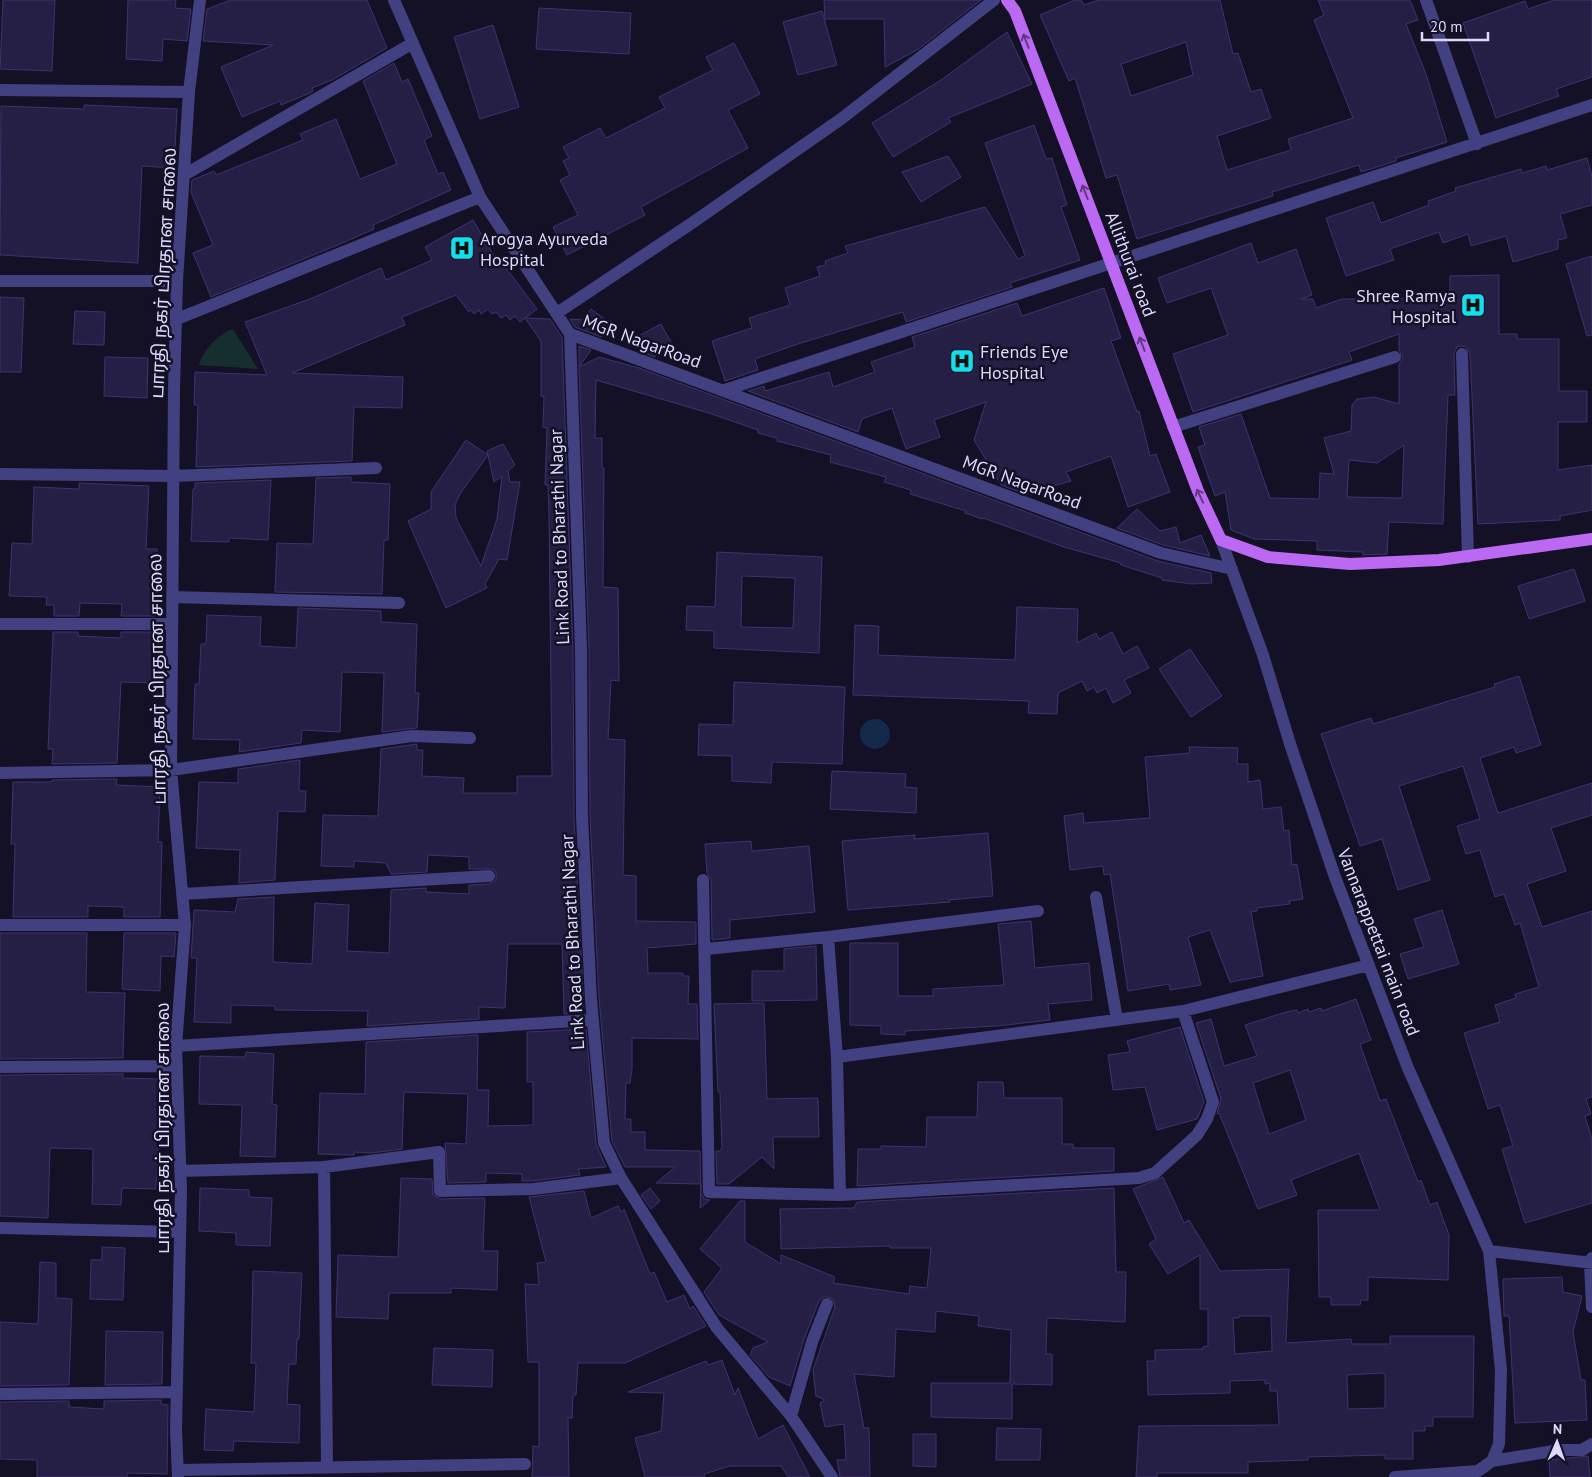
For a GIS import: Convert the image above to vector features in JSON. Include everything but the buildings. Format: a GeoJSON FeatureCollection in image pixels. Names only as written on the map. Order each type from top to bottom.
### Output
{"type":"FeatureCollection","features":[{"type":"Feature","properties":{"kind":"main road","name":"Allithurai road"},"geometry":{"type":"LineString","coordinates":[[1007,0],[1014,10],[1198,491],[1221,540]]}},
{"type":"Feature","properties":{"kind":"main road"},"geometry":{"type":"LineString","coordinates":[[1221,540],[1268,557],[1350,564],[1468,557],[1592,539]]}},
{"type":"Feature","properties":{"kind":"street","name":"பாரதி நகர் பிரதான சாலை"},"geometry":{"type":"LineString","coordinates":[[178,1473],[177,1392],[180,1171],[176,1046],[185,925],[172,770],[173,476],[177,280],[189,92],[200,0]]}},
{"type":"Feature","properties":{"kind":"street"},"geometry":{"type":"LineString","coordinates":[[394,0],[480,197],[557,313]]}},
{"type":"Feature","properties":{"kind":"street","name":"MGR NagarRoad"},"geometry":{"type":"LineString","coordinates":[[994,0],[841,119],[692,223],[557,313],[570,334],[1161,553],[1232,568]]}},
{"type":"Feature","properties":{"kind":"street"},"geometry":{"type":"LineString","coordinates":[[1426,0],[1477,144]]}},
{"type":"Feature","properties":{"kind":"street"},"geometry":{"type":"LineString","coordinates":[[184,175],[413,43]]}},
{"type":"Feature","properties":{"kind":"street"},"geometry":{"type":"LineString","coordinates":[[0,90],[189,92]]}},
{"type":"Feature","properties":{"kind":"street"},"geometry":{"type":"LineString","coordinates":[[724,390],[1592,105]]}},
{"type":"Feature","properties":{"kind":"street"},"geometry":{"type":"LineString","coordinates":[[177,319],[480,197]]}},
{"type":"Feature","properties":{"kind":"street"},"geometry":{"type":"LineString","coordinates":[[0,280],[177,280]]}},
{"type":"Feature","properties":{"kind":"street","name":"Link Road to Bharathi Nagar"},"geometry":{"type":"LineString","coordinates":[[570,334],[581,649],[582,817],[592,1020],[604,1143],[621,1178],[717,1328],[791,1416],[832,1477]]}},
{"type":"Feature","properties":{"kind":"street"},"geometry":{"type":"LineString","coordinates":[[1462,354],[1468,557]]}},
{"type":"Feature","properties":{"kind":"street"},"geometry":{"type":"LineString","coordinates":[[1173,426],[1395,357]]}},
{"type":"Feature","properties":{"kind":"street"},"geometry":{"type":"LineString","coordinates":[[0,474],[173,476],[376,468]]}},
{"type":"Feature","properties":{"kind":"street","name":"Vannarappettai main road"},"geometry":{"type":"LineString","coordinates":[[1221,540],[1263,655],[1291,747],[1332,868],[1408,1068],[1489,1251],[1501,1370],[1499,1444],[1492,1461]]}},
{"type":"Feature","properties":{"kind":"street"},"geometry":{"type":"LineString","coordinates":[[172,597],[399,603]]}},
{"type":"Feature","properties":{"kind":"street"},"geometry":{"type":"LineString","coordinates":[[0,624],[172,624]]}},
{"type":"Feature","properties":{"kind":"street"},"geometry":{"type":"LineString","coordinates":[[0,773],[172,770],[412,736],[470,738]]}},
{"type":"Feature","properties":{"kind":"street"},"geometry":{"type":"LineString","coordinates":[[183,894],[489,876]]}},
{"type":"Feature","properties":{"kind":"street"},"geometry":{"type":"LineString","coordinates":[[703,880],[706,949],[709,1192],[840,1195],[1139,1178],[1156,1173],[1197,1135],[1207,1119],[1213,1102],[1183,1011]]}},
{"type":"Feature","properties":{"kind":"street"},"geometry":{"type":"LineString","coordinates":[[1096,897],[1117,1020]]}},
{"type":"Feature","properties":{"kind":"street"},"geometry":{"type":"LineString","coordinates":[[706,949],[828,937],[1038,911]]}},
{"type":"Feature","properties":{"kind":"street"},"geometry":{"type":"LineString","coordinates":[[0,925],[185,925]]}},
{"type":"Feature","properties":{"kind":"street"},"geometry":{"type":"LineString","coordinates":[[828,937],[838,1057],[840,1195]]}},
{"type":"Feature","properties":{"kind":"street"},"geometry":{"type":"LineString","coordinates":[[838,1057],[1183,1011],[1369,965]]}},
{"type":"Feature","properties":{"kind":"street"},"geometry":{"type":"LineString","coordinates":[[176,1046],[592,1020]]}},
{"type":"Feature","properties":{"kind":"street"},"geometry":{"type":"LineString","coordinates":[[0,1067],[177,1066]]}},
{"type":"Feature","properties":{"kind":"street"},"geometry":{"type":"LineString","coordinates":[[180,1171],[324,1166],[439,1152],[440,1190],[533,1189],[621,1178]]}},
{"type":"Feature","properties":{"kind":"street"},"geometry":{"type":"LineString","coordinates":[[324,1166],[327,1467]]}},
{"type":"Feature","properties":{"kind":"street"},"geometry":{"type":"LineString","coordinates":[[0,1228],[180,1232]]}},
{"type":"Feature","properties":{"kind":"street"},"geometry":{"type":"LineString","coordinates":[[1489,1251],[1591,1261],[1592,1307]]}},
{"type":"Feature","properties":{"kind":"street"},"geometry":{"type":"LineString","coordinates":[[791,1416],[812,1342],[827,1304]]}},
{"type":"Feature","properties":{"kind":"street"},"geometry":{"type":"LineString","coordinates":[[0,1394],[177,1392]]}},
{"type":"Feature","properties":{"kind":"street"},"geometry":{"type":"LineString","coordinates":[[1395,1477],[1478,1472],[1492,1461],[1560,1450],[1582,1450],[1592,1444]]}},
{"type":"Feature","properties":{"kind":"street"},"geometry":{"type":"LineString","coordinates":[[178,1473],[327,1467],[525,1464]]}},
{"type":"Feature","properties":{"kind":"green space"},"geometry":{"type":"Polygon","coordinates":[[[233,329],[258,369],[199,365],[212,343],[227,331],[233,329]]]}},
{"type":"Feature","properties":{"kind":"water"},"geometry":{"type":"Polygon","coordinates":[[[875,719],[886,723],[890,734],[886,745],[875,749],[864,745],[860,734],[864,723],[875,719]]]}},
{"type":"Feature","properties":{"kind":"place","name":"Arogya Ayurveda Hospital"},"geometry":{"type":"Point","coordinates":[462,248]}},
{"type":"Feature","properties":{"kind":"place","name":"Shree Ramya Hospital"},"geometry":{"type":"Point","coordinates":[1473,305]}},
{"type":"Feature","properties":{"kind":"place","name":"Friends Eye Hospital"},"geometry":{"type":"Point","coordinates":[962,361]}}]}
